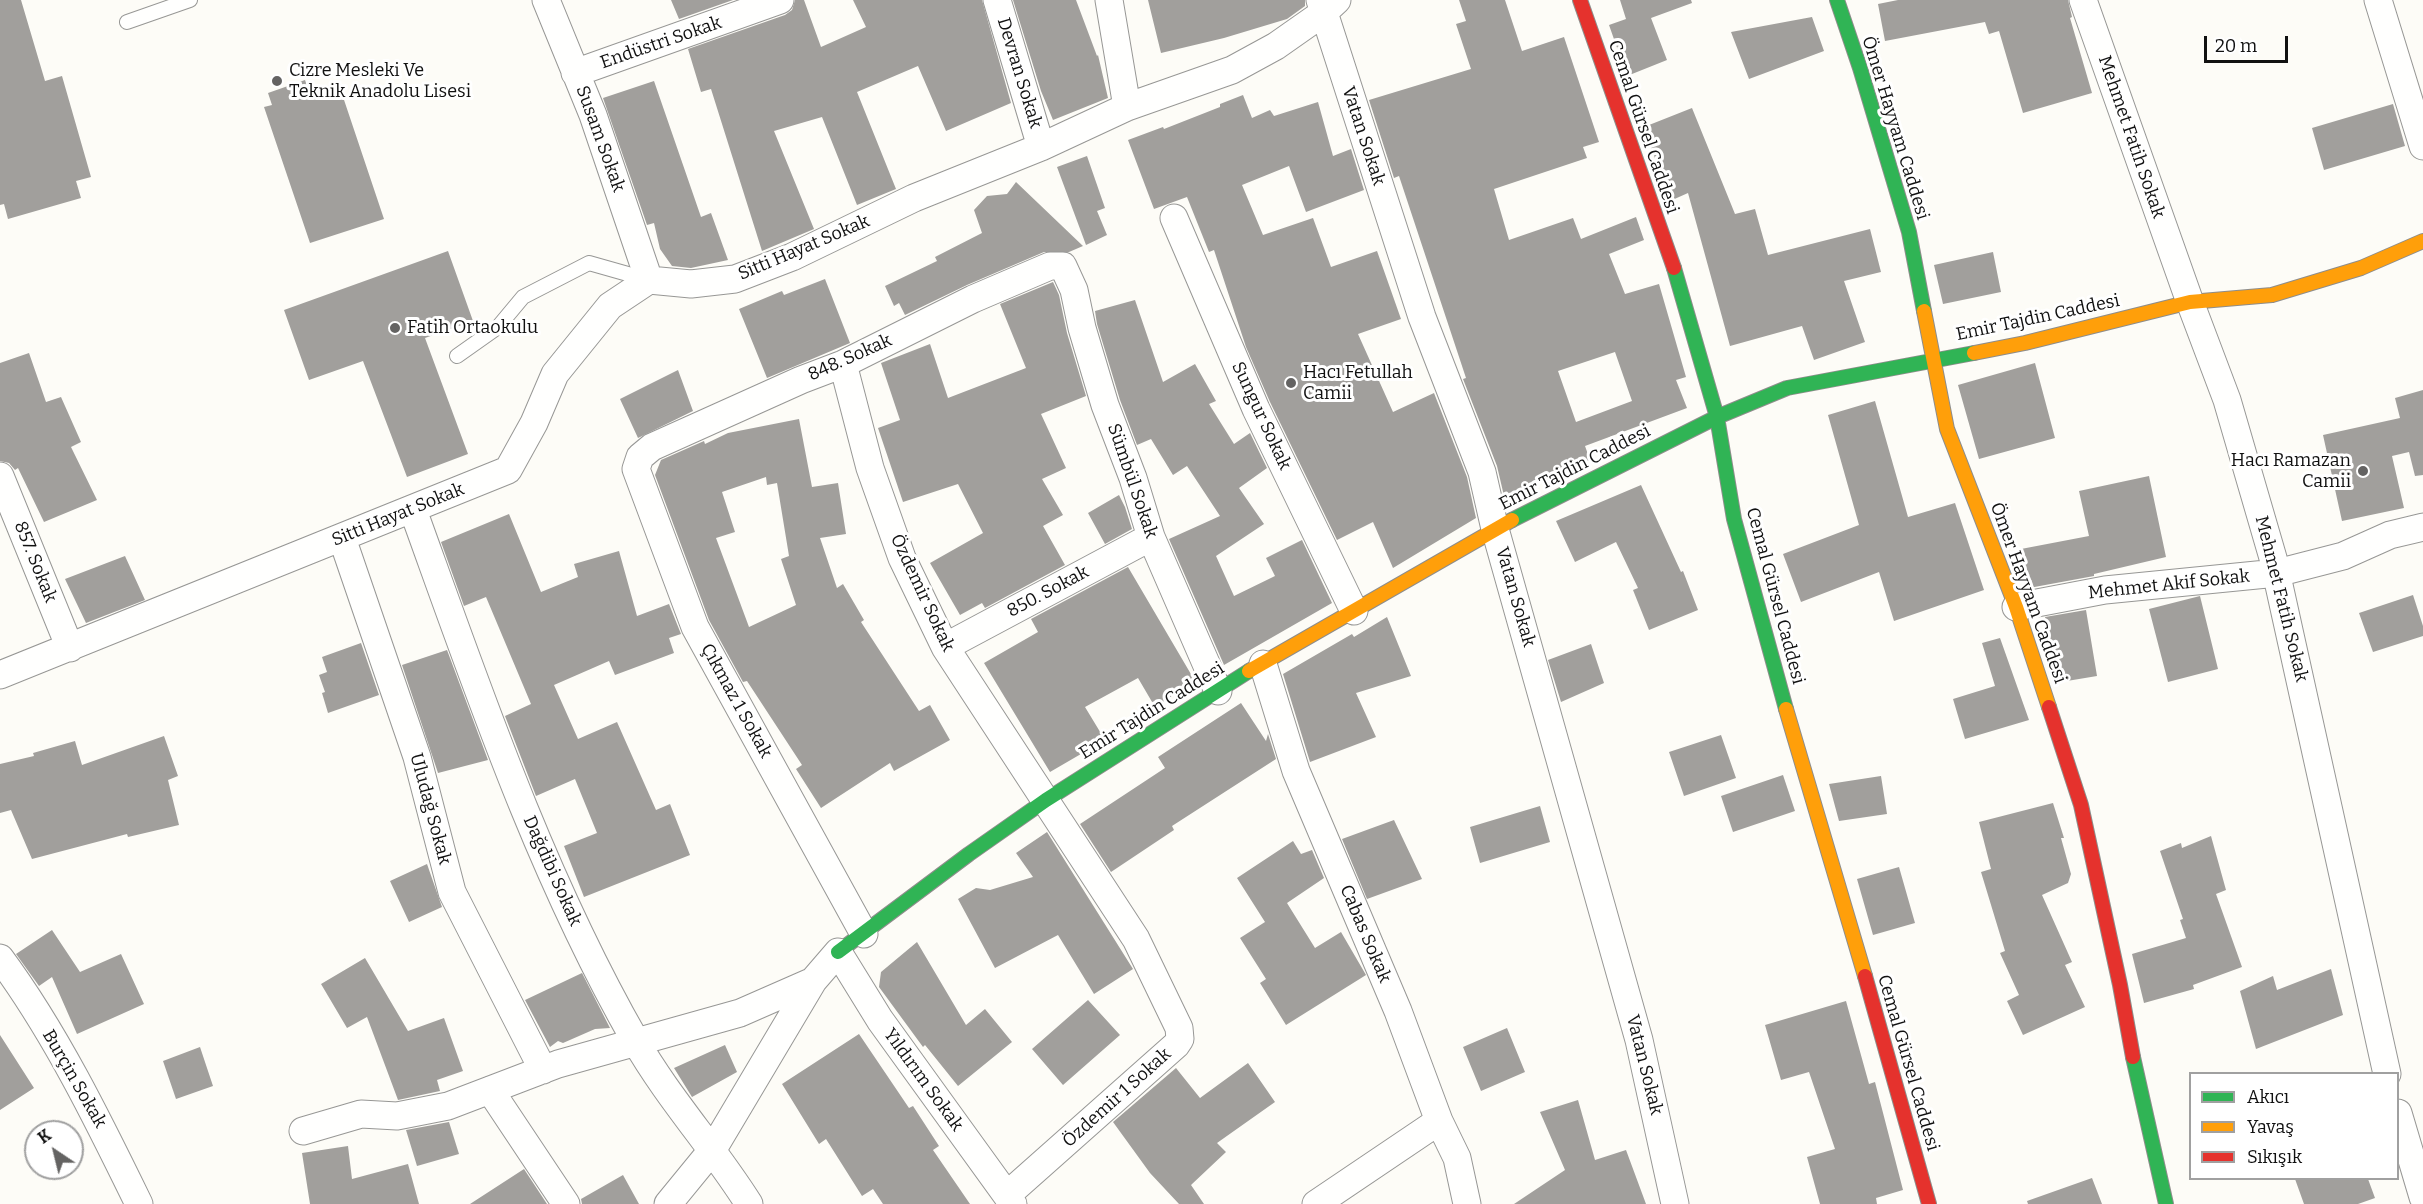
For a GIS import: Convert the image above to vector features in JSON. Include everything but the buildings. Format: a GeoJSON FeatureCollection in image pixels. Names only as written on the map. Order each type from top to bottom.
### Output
{"type":"FeatureCollection","features":[{"type":"Feature","properties":{"kind":"street","name":"Susam Sokak"},"geometry":{"type":"LineString","coordinates":[[546,0],[593,115],[649,280]]}},
{"type":"Feature","properties":{"kind":"street","name":"Endüstri Sokak"},"geometry":{"type":"LineString","coordinates":[[575,73],[780,0]]}},
{"type":"Feature","properties":{"kind":"street","name":"Devran Sokak"},"geometry":{"type":"LineString","coordinates":[[997,0],[1041,147]]}},
{"type":"Feature","properties":{"kind":"street"},"geometry":{"type":"LineString","coordinates":[[1109,0],[1127,107]]}},
{"type":"Feature","properties":{"kind":"street","name":"Cemal Gürsel Caddesi"},"geometry":{"type":"LineString","coordinates":[[1580,0],[1674,269],[1717,417],[1734,519],[1781,692],[1851,926],[1929,1204]]}},
{"type":"Feature","properties":{"kind":"street","name":"Ömer Hayyam Caddesi"},"geometry":{"type":"LineString","coordinates":[[1836,0],[1860,68],[1909,232],[1947,429],[2016,607],[2081,805],[2120,985],[2135,1071],[2166,1204]]}},
{"type":"Feature","properties":{"kind":"street","name":"Mehmet Fatih Sokak"},"geometry":{"type":"LineString","coordinates":[[2083,0],[2227,400],[2277,573],[2387,1072]]}},
{"type":"Feature","properties":{"kind":"street"},"geometry":{"type":"LineString","coordinates":[[2378,0],[2423,146]]}},
{"type":"Feature","properties":{"kind":"street","name":"Sitti Hayat Sokak"},"geometry":{"type":"LineString","coordinates":[[0,675],[508,470],[534,423],[555,374],[610,306],[649,280],[691,284],[735,279],[792,257],[914,198],[1041,147],[1127,107],[1232,70],[1276,46],[1327,4]]}},
{"type":"Feature","properties":{"kind":"street","name":"Vatan Sokak"},"geometry":{"type":"LineString","coordinates":[[1327,4],[1422,317],[1482,472],[1495,529],[1639,1040],[1675,1204]]}},
{"type":"Feature","properties":{"kind":"street","name":"Sungur Sokak"},"geometry":{"type":"LineString","coordinates":[[1174,218],[1256,409],[1354,611]]}},
{"type":"Feature","properties":{"kind":"street","name":"Emir Tajdin Caddesi"},"geometry":{"type":"LineString","coordinates":[[838,952],[969,854],[1046,800],[1218,691],[1495,529],[1717,417],[1787,387],[2025,343],[2190,302],[2272,295],[2361,268],[2423,242]]}},
{"type":"Feature","properties":{"kind":"street","name":"848. Sokak"},"geometry":{"type":"LineString","coordinates":[[640,457],[652,447],[682,432],[843,364],[973,299],[1050,266],[1063,266]]}},
{"type":"Feature","properties":{"kind":"street","name":"Sümbül Sokak"},"geometry":{"type":"LineString","coordinates":[[1063,266],[1074,290],[1082,328],[1105,405],[1133,478],[1151,537],[1218,691]]}},
{"type":"Feature","properties":{"kind":"street","name":"Özdemir Sokak"},"geometry":{"type":"LineString","coordinates":[[843,364],[870,468],[902,558],[945,647],[1046,800]]}},
{"type":"Feature","properties":{"kind":"street","name":"Çıkmaz 1 Sokak"},"geometry":{"type":"LineString","coordinates":[[640,457],[636,469],[695,627],[864,934]]}},
{"type":"Feature","properties":{"kind":"street","name":"857. Sokak"},"geometry":{"type":"LineString","coordinates":[[0,476],[70,648]]}},
{"type":"Feature","properties":{"kind":"street","name":"Dağdibi Sokak"},"geometry":{"type":"LineString","coordinates":[[412,510],[471,671],[558,892],[636,1041],[749,1204]]}},
{"type":"Feature","properties":{"kind":"street","name":"Mehmet Akif Sokak"},"geometry":{"type":"LineString","coordinates":[[2016,607],[2105,590],[2277,573],[2343,556],[2390,535],[2423,527]]}},
{"type":"Feature","properties":{"kind":"street","name":"850. Sokak"},"geometry":{"type":"LineString","coordinates":[[945,647],[1151,537]]}},
{"type":"Feature","properties":{"kind":"street","name":"Uludağ Sokak"},"geometry":{"type":"LineString","coordinates":[[342,538],[417,758],[452,892],[543,1070]]}},
{"type":"Feature","properties":{"kind":"street","name":"Cabas Sokak"},"geometry":{"type":"LineString","coordinates":[[1263,664],[1296,771],[1398,1011],[1439,1121],[1457,1158],[1467,1204]]}},
{"type":"Feature","properties":{"kind":"street","name":"Özdemir 1 Sokak"},"geometry":{"type":"LineString","coordinates":[[1010,1200],[1180,1039],[1179,1028],[1136,939],[1046,800]]}},
{"type":"Feature","properties":{"kind":"street"},"geometry":{"type":"LineString","coordinates":[[668,1204],[713,1149],[813,981],[838,952]]}},
{"type":"Feature","properties":{"kind":"street","name":"Yıldırım Sokak"},"geometry":{"type":"LineString","coordinates":[[838,952],[880,1020],[1010,1200]]}},
{"type":"Feature","properties":{"kind":"street","name":"Burçin Sokak"},"geometry":{"type":"LineString","coordinates":[[0,958],[9,987],[97,1118],[139,1204]]}},
{"type":"Feature","properties":{"kind":"street"},"geometry":{"type":"LineString","coordinates":[[303,1131],[361,1114],[397,1116],[448,1106],[543,1070],[636,1041],[740,1013],[813,981]]}},
{"type":"Feature","properties":{"kind":"street"},"geometry":{"type":"LineString","coordinates":[[490,1090],[566,1204]]}},
{"type":"Feature","properties":{"kind":"street"},"geometry":{"type":"LineString","coordinates":[[2399,1119],[2423,1197]]}},
{"type":"Feature","properties":{"kind":"street"},"geometry":{"type":"LineString","coordinates":[[1316,1204],[1439,1121]]}},
{"type":"Feature","properties":{"kind":"lane"},"geometry":{"type":"LineString","coordinates":[[127,22],[190,0]]}},
{"type":"Feature","properties":{"kind":"lane"},"geometry":{"type":"LineString","coordinates":[[458,356],[498,327],[523,297],[589,264],[649,280]]}},
{"type":"Feature","properties":{"kind":"traffic: fast"},"geometry":{"type":"LineString","coordinates":[[1837,0],[1860,68],[1909,232],[1924,311]]}},
{"type":"Feature","properties":{"kind":"traffic: fast"},"geometry":{"type":"LineString","coordinates":[[1674,268],[1717,417],[1734,519],[1786,709]]}},
{"type":"Feature","properties":{"kind":"traffic: fast"},"geometry":{"type":"LineString","coordinates":[[1512,520],[1717,417],[1787,388],[1974,353]]}},
{"type":"Feature","properties":{"kind":"traffic: fast"},"geometry":{"type":"LineString","coordinates":[[838,952],[969,854],[1046,800],[1249,671]]}},
{"type":"Feature","properties":{"kind":"traffic: fast"},"geometry":{"type":"LineString","coordinates":[[2133,1057],[2166,1204]]}},
{"type":"Feature","properties":{"kind":"traffic: slow"},"geometry":{"type":"LineString","coordinates":[[1974,353],[2025,343],[2190,302],[2272,295],[2361,268],[2423,241]]}},
{"type":"Feature","properties":{"kind":"traffic: slow"},"geometry":{"type":"LineString","coordinates":[[1924,311],[1947,429],[2016,607],[2049,707]]}},
{"type":"Feature","properties":{"kind":"traffic: slow"},"geometry":{"type":"LineString","coordinates":[[1249,671],[1512,520]]}},
{"type":"Feature","properties":{"kind":"traffic: slow"},"geometry":{"type":"LineString","coordinates":[[1786,709],[1865,976]]}},
{"type":"Feature","properties":{"kind":"traffic: jam"},"geometry":{"type":"LineString","coordinates":[[1580,0],[1674,268]]}},
{"type":"Feature","properties":{"kind":"traffic: jam"},"geometry":{"type":"LineString","coordinates":[[2049,707],[2081,805],[2120,985],[2133,1057]]}},
{"type":"Feature","properties":{"kind":"traffic: jam"},"geometry":{"type":"LineString","coordinates":[[1865,976],[1929,1204]]}},
{"type":"Feature","properties":{"kind":"place","name":"Cizre Mesleki Ve Teknik Anadolu Lisesi"},"geometry":{"type":"Point","coordinates":[277,81]}},
{"type":"Feature","properties":{"kind":"place","name":"Fatih Ortaokulu"},"geometry":{"type":"Point","coordinates":[395,328]}},
{"type":"Feature","properties":{"kind":"place","name":"Hacı Fetullah Camii"},"geometry":{"type":"Point","coordinates":[1291,383]}},
{"type":"Feature","properties":{"kind":"place","name":"Hacı Ramazan Camii"},"geometry":{"type":"Point","coordinates":[2363,471]}}]}
